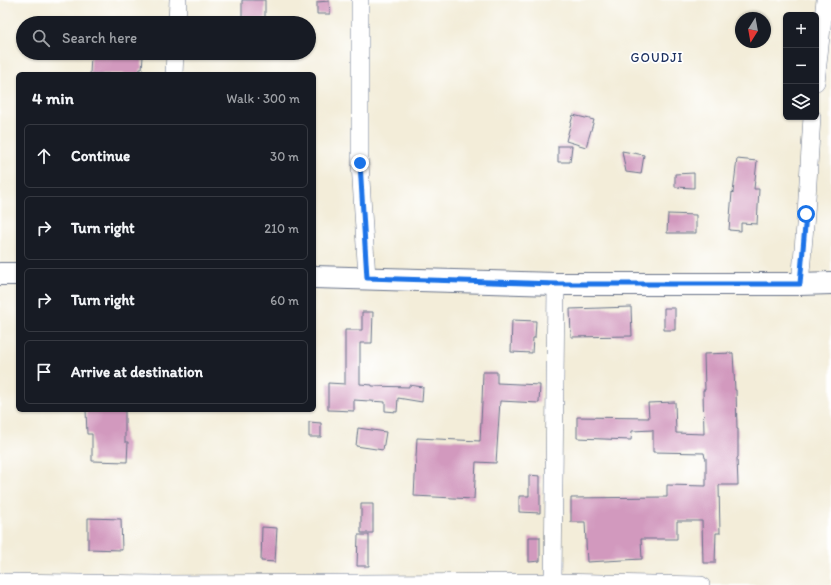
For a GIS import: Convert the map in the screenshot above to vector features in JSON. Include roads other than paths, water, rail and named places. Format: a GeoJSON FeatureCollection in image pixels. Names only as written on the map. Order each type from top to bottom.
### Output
{"type":"FeatureCollection","features":[{"type":"Feature","properties":{"kind":"main road"},"geometry":{"type":"LineString","coordinates":[[0,274],[16,274]]}},
{"type":"Feature","properties":{"kind":"main road"},"geometry":{"type":"LineString","coordinates":[[316,277],[556,284],[831,283]]}},
{"type":"Feature","properties":{"kind":"street"},"geometry":{"type":"LineString","coordinates":[[177,16],[178,0]]}},
{"type":"Feature","properties":{"kind":"street"},"geometry":{"type":"LineString","coordinates":[[360,0],[360,163],[367,278]]}},
{"type":"Feature","properties":{"kind":"street"},"geometry":{"type":"LineString","coordinates":[[819,55],[825,0]]}},
{"type":"Feature","properties":{"kind":"street"},"geometry":{"type":"LineString","coordinates":[[174,72],[175,60]]}},
{"type":"Feature","properties":{"kind":"street"},"geometry":{"type":"LineString","coordinates":[[800,284],[812,120]]}},
{"type":"Feature","properties":{"kind":"street"},"geometry":{"type":"LineString","coordinates":[[553,582],[556,284]]}},
{"type":"Feature","properties":{"kind":"street"},"geometry":{"type":"LineString","coordinates":[[0,582],[159,585],[460,584],[553,582],[701,585]]}},
{"type":"Feature","properties":{"kind":"district","name":"GOUDJI"},"geometry":{"type":"Point","coordinates":[657,57]}}]}
